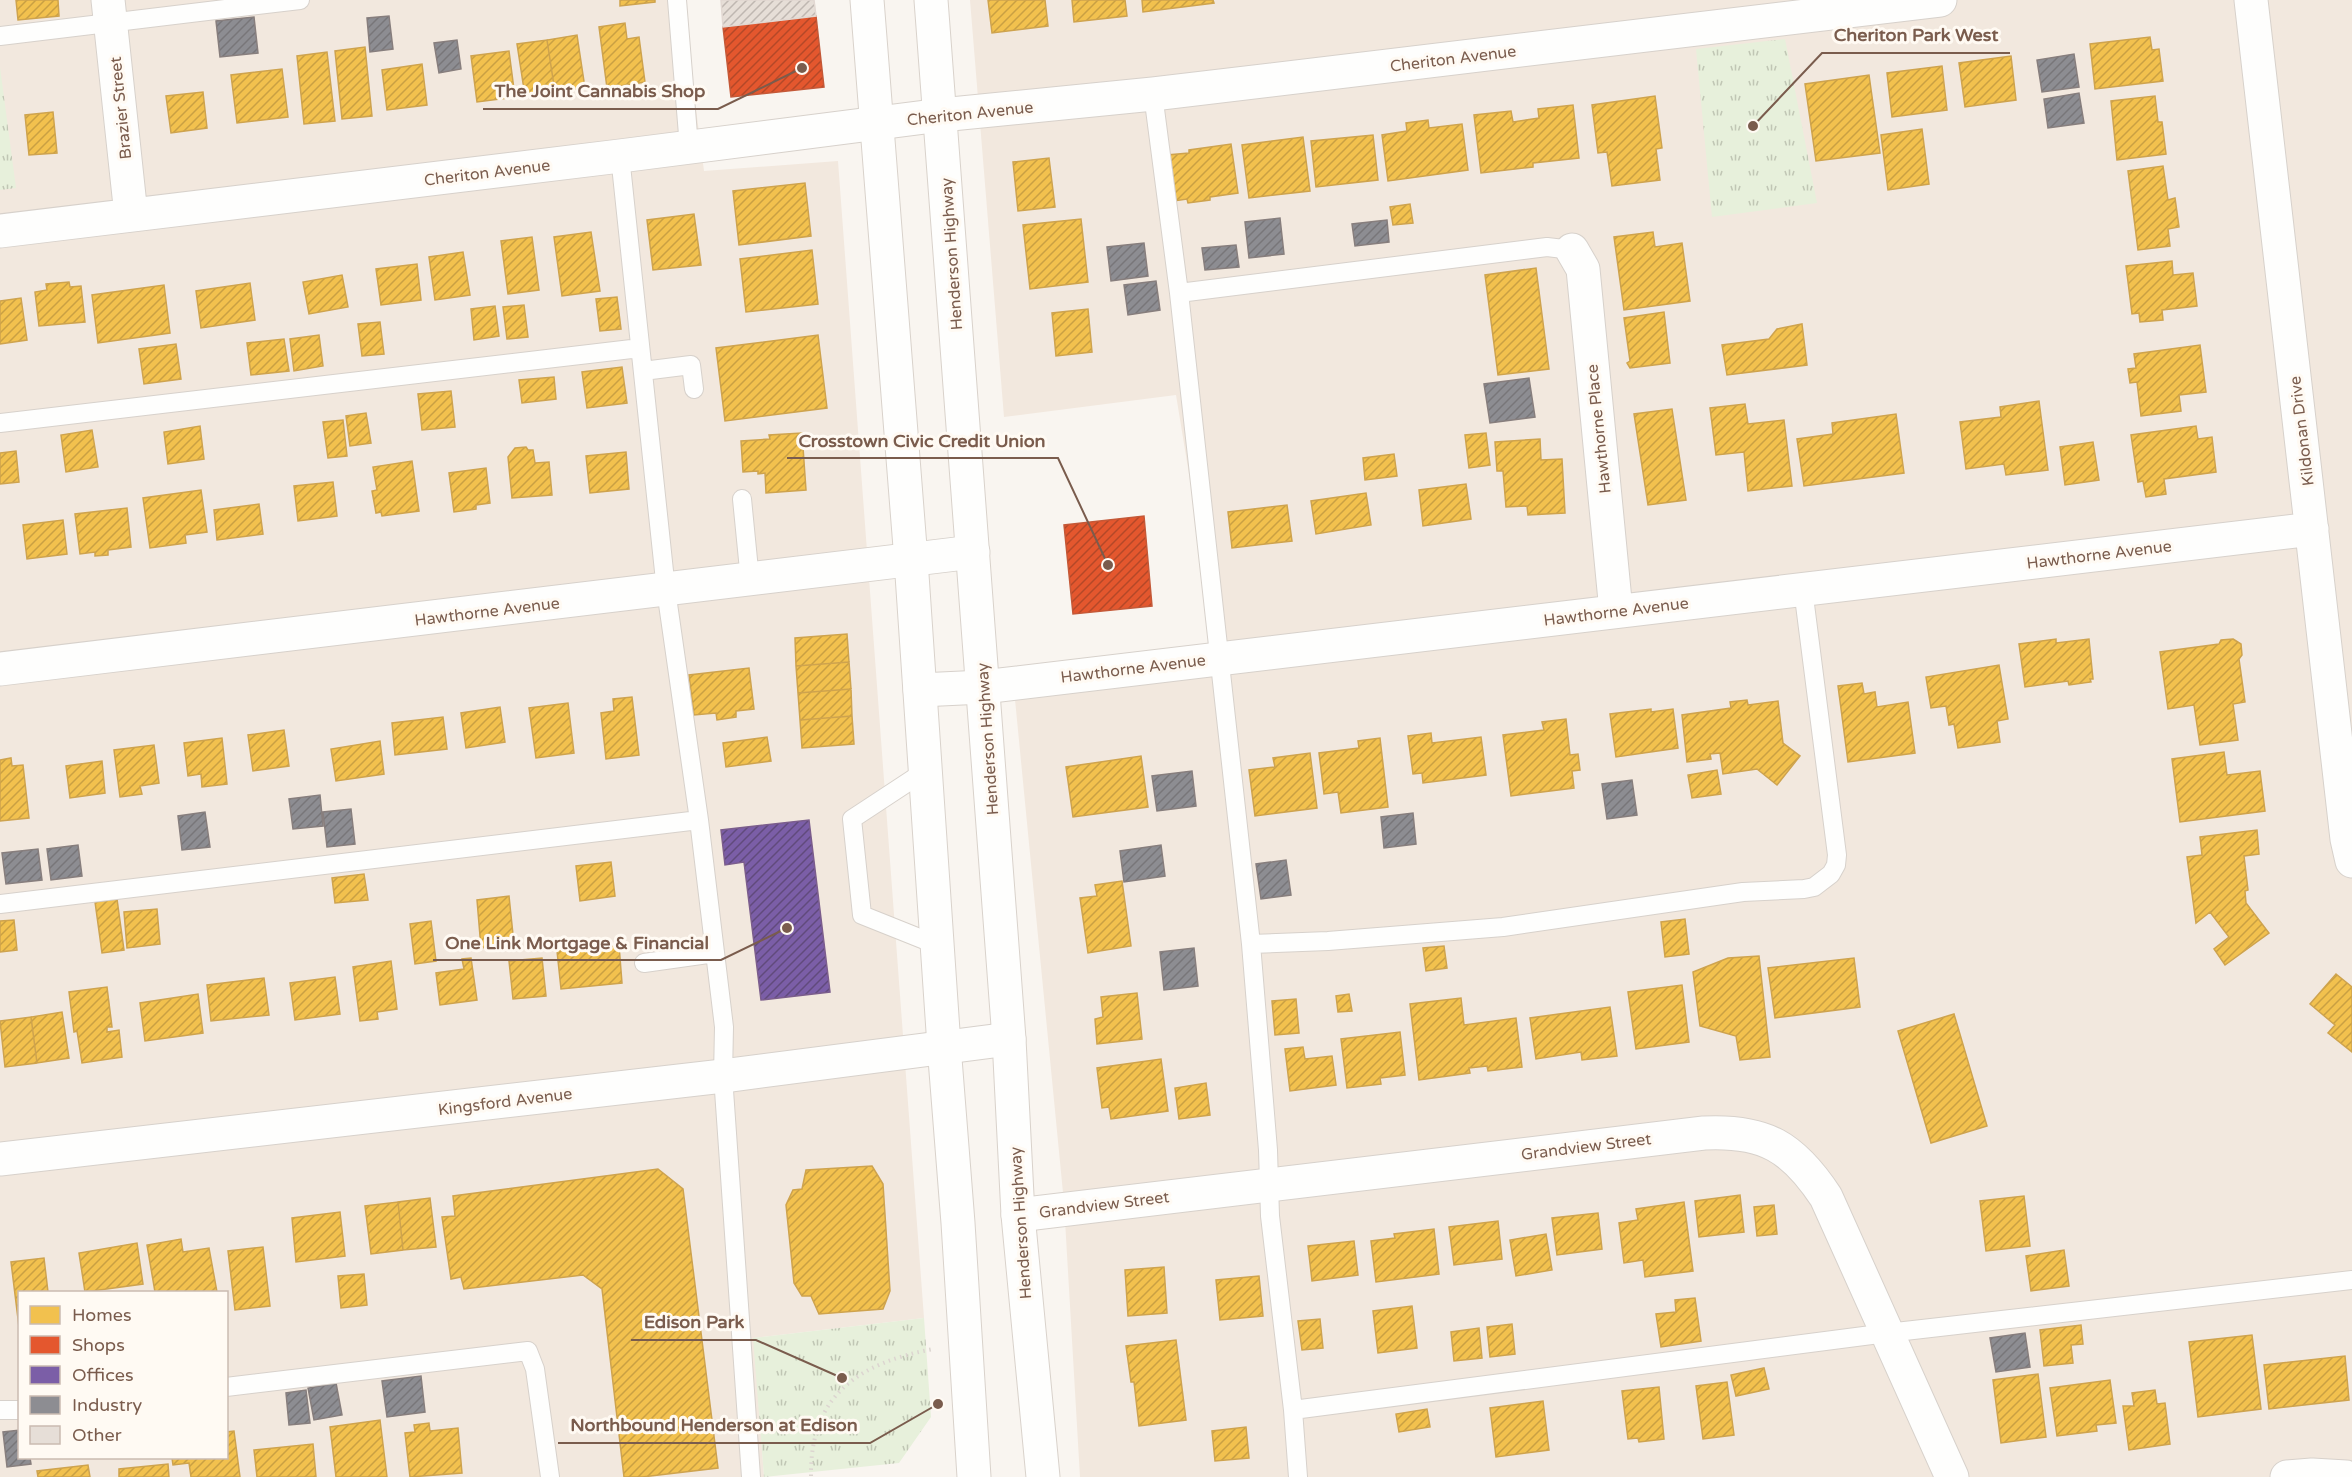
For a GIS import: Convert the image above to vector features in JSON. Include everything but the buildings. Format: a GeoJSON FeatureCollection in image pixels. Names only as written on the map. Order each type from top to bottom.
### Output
{"type":"FeatureCollection","features":[{"type":"Feature","properties":{"kind":"street"},"geometry":{"type":"LineString","coordinates":[[867,0],[911,560],[974,1477]]}},
{"type":"Feature","properties":{"kind":"street","name":"Henderson Highway"},"geometry":{"type":"LineString","coordinates":[[931,0],[1009,1039],[1018,1215],[1043,1477]]}},
{"type":"Feature","properties":{"kind":"street","name":"Cheriton Avenue"},"geometry":{"type":"LineString","coordinates":[[0,231],[940,115],[1153,94],[1940,0]]}},
{"type":"Feature","properties":{"kind":"street","name":"Kildonan Drive"},"geometry":{"type":"LineString","coordinates":[[2251,0],[2347,839],[2352,861]]}},
{"type":"Feature","properties":{"kind":"street","name":"Brazier Street"},"geometry":{"type":"LineString","coordinates":[[109,12],[131,215]]}},
{"type":"Feature","properties":{"kind":"street","name":"Hawthorne Place"},"geometry":{"type":"LineString","coordinates":[[1572,250],[1583,269],[1616,611]]}},
{"type":"Feature","properties":{"kind":"street","name":"Hawthorne Avenue"},"geometry":{"type":"LineString","coordinates":[[920,690],[983,687],[2312,529]]}},
{"type":"Feature","properties":{"kind":"street","name":"Hawthorne Avenue"},"geometry":{"type":"LineString","coordinates":[[0,669],[973,552]]}},
{"type":"Feature","properties":{"kind":"street","name":"Kingsford Avenue"},"geometry":{"type":"LineString","coordinates":[[0,1159],[723,1076],[1009,1039]]}},
{"type":"Feature","properties":{"kind":"street","name":"Grandview Street"},"geometry":{"type":"LineString","coordinates":[[1018,1215],[1704,1132],[1744,1134],[1763,1139],[1783,1148],[1798,1160],[1826,1197],[1952,1477]]}},
{"type":"Feature","properties":{"kind":"street"},"geometry":{"type":"LineString","coordinates":[[2287,1477],[2312,1475],[2346,1477]]}},
{"type":"Feature","properties":{"kind":"lane"},"geometry":{"type":"LineString","coordinates":[[0,36],[109,12],[300,0]]}},
{"type":"Feature","properties":{"kind":"lane"},"geometry":{"type":"LineString","coordinates":[[677,0],[688,147]]}},
{"type":"Feature","properties":{"kind":"lane"},"geometry":{"type":"LineString","coordinates":[[1153,94],[1179,292],[1251,944],[1268,1150],[1270,1216],[1293,1410],[1298,1477]]}},
{"type":"Feature","properties":{"kind":"lane"},"geometry":{"type":"LineString","coordinates":[[620,156],[666,590],[699,819],[725,1037],[723,1076],[751,1477]]}},
{"type":"Feature","properties":{"kind":"lane"},"geometry":{"type":"LineString","coordinates":[[1179,292],[1547,248],[1572,250]]}},
{"type":"Feature","properties":{"kind":"lane"},"geometry":{"type":"LineString","coordinates":[[0,423],[640,348]]}},
{"type":"Feature","properties":{"kind":"lane"},"geometry":{"type":"LineString","coordinates":[[643,371],[691,365],[694,390]]}},
{"type":"Feature","properties":{"kind":"lane"},"geometry":{"type":"LineString","coordinates":[[742,499],[750,580]]}},
{"type":"Feature","properties":{"kind":"lane"},"geometry":{"type":"LineString","coordinates":[[1251,944],[1328,941],[1503,927],[1743,892],[1815,887],[1832,874],[1837,855],[1803,589]]}},
{"type":"Feature","properties":{"kind":"lane"},"geometry":{"type":"LineString","coordinates":[[925,771],[852,819],[862,915],[937,945]]}},
{"type":"Feature","properties":{"kind":"lane"},"geometry":{"type":"LineString","coordinates":[[0,904],[699,819]]}},
{"type":"Feature","properties":{"kind":"lane"},"geometry":{"type":"LineString","coordinates":[[644,963],[715,953]]}},
{"type":"Feature","properties":{"kind":"lane"},"geometry":{"type":"LineString","coordinates":[[1293,1410],[1887,1333],[2352,1280]]}},
{"type":"Feature","properties":{"kind":"lane"},"geometry":{"type":"LineString","coordinates":[[228,1387],[528,1351],[535,1369],[550,1477]]}},
{"type":"Feature","properties":{"kind":"lane"},"geometry":{"type":"LineString","coordinates":[[0,1410],[18,1410]]}},
{"type":"Feature","properties":{"kind":"path"},"geometry":{"type":"LineString","coordinates":[[811,1476],[811,1456],[817,1432],[841,1388],[859,1374],[884,1362],[933,1349]]}},
{"type":"Feature","properties":{"kind":"shaded area"},"geometry":{"type":"Polygon","coordinates":[[[0,0],[682,0],[704,171],[838,161],[924,1318],[754,1338],[764,1477],[0,1477],[0,0]]]}},
{"type":"Feature","properties":{"kind":"shaded area"},"geometry":{"type":"Polygon","coordinates":[[[970,0],[2352,0],[2352,1477],[1080,1477],[1064,1203],[1013,679],[1219,657],[1176,395],[1004,417],[970,0]]]}},
{"type":"Feature","properties":{"kind":"green space"},"geometry":{"type":"Polygon","coordinates":[[[1785,39],[1817,203],[1712,217],[1696,49],[1785,39]]]}},
{"type":"Feature","properties":{"kind":"green space"},"geometry":{"type":"Polygon","coordinates":[[[0,67],[16,188],[0,190],[0,67]]]}},
{"type":"Feature","properties":{"kind":"green space"},"geometry":{"type":"Polygon","coordinates":[[[924,1318],[931,1417],[899,1463],[764,1477],[753,1338],[924,1318]]]}},
{"type":"Feature","properties":{"kind":"place","name":"The Joint Cannabis Shop"},"geometry":{"type":"Point","coordinates":[802,68]}},
{"type":"Feature","properties":{"kind":"place","name":"Cheriton Park West"},"geometry":{"type":"Point","coordinates":[1753,126]}},
{"type":"Feature","properties":{"kind":"place","name":"Crosstown Civic Credit Union"},"geometry":{"type":"Point","coordinates":[1108,565]}},
{"type":"Feature","properties":{"kind":"place","name":"One Link Mortgage & Financial"},"geometry":{"type":"Point","coordinates":[787,928]}},
{"type":"Feature","properties":{"kind":"place","name":"Edison Park"},"geometry":{"type":"Point","coordinates":[842,1378]}},
{"type":"Feature","properties":{"kind":"place","name":"Northbound Henderson at Edison"},"geometry":{"type":"Point","coordinates":[938,1404]}}]}
